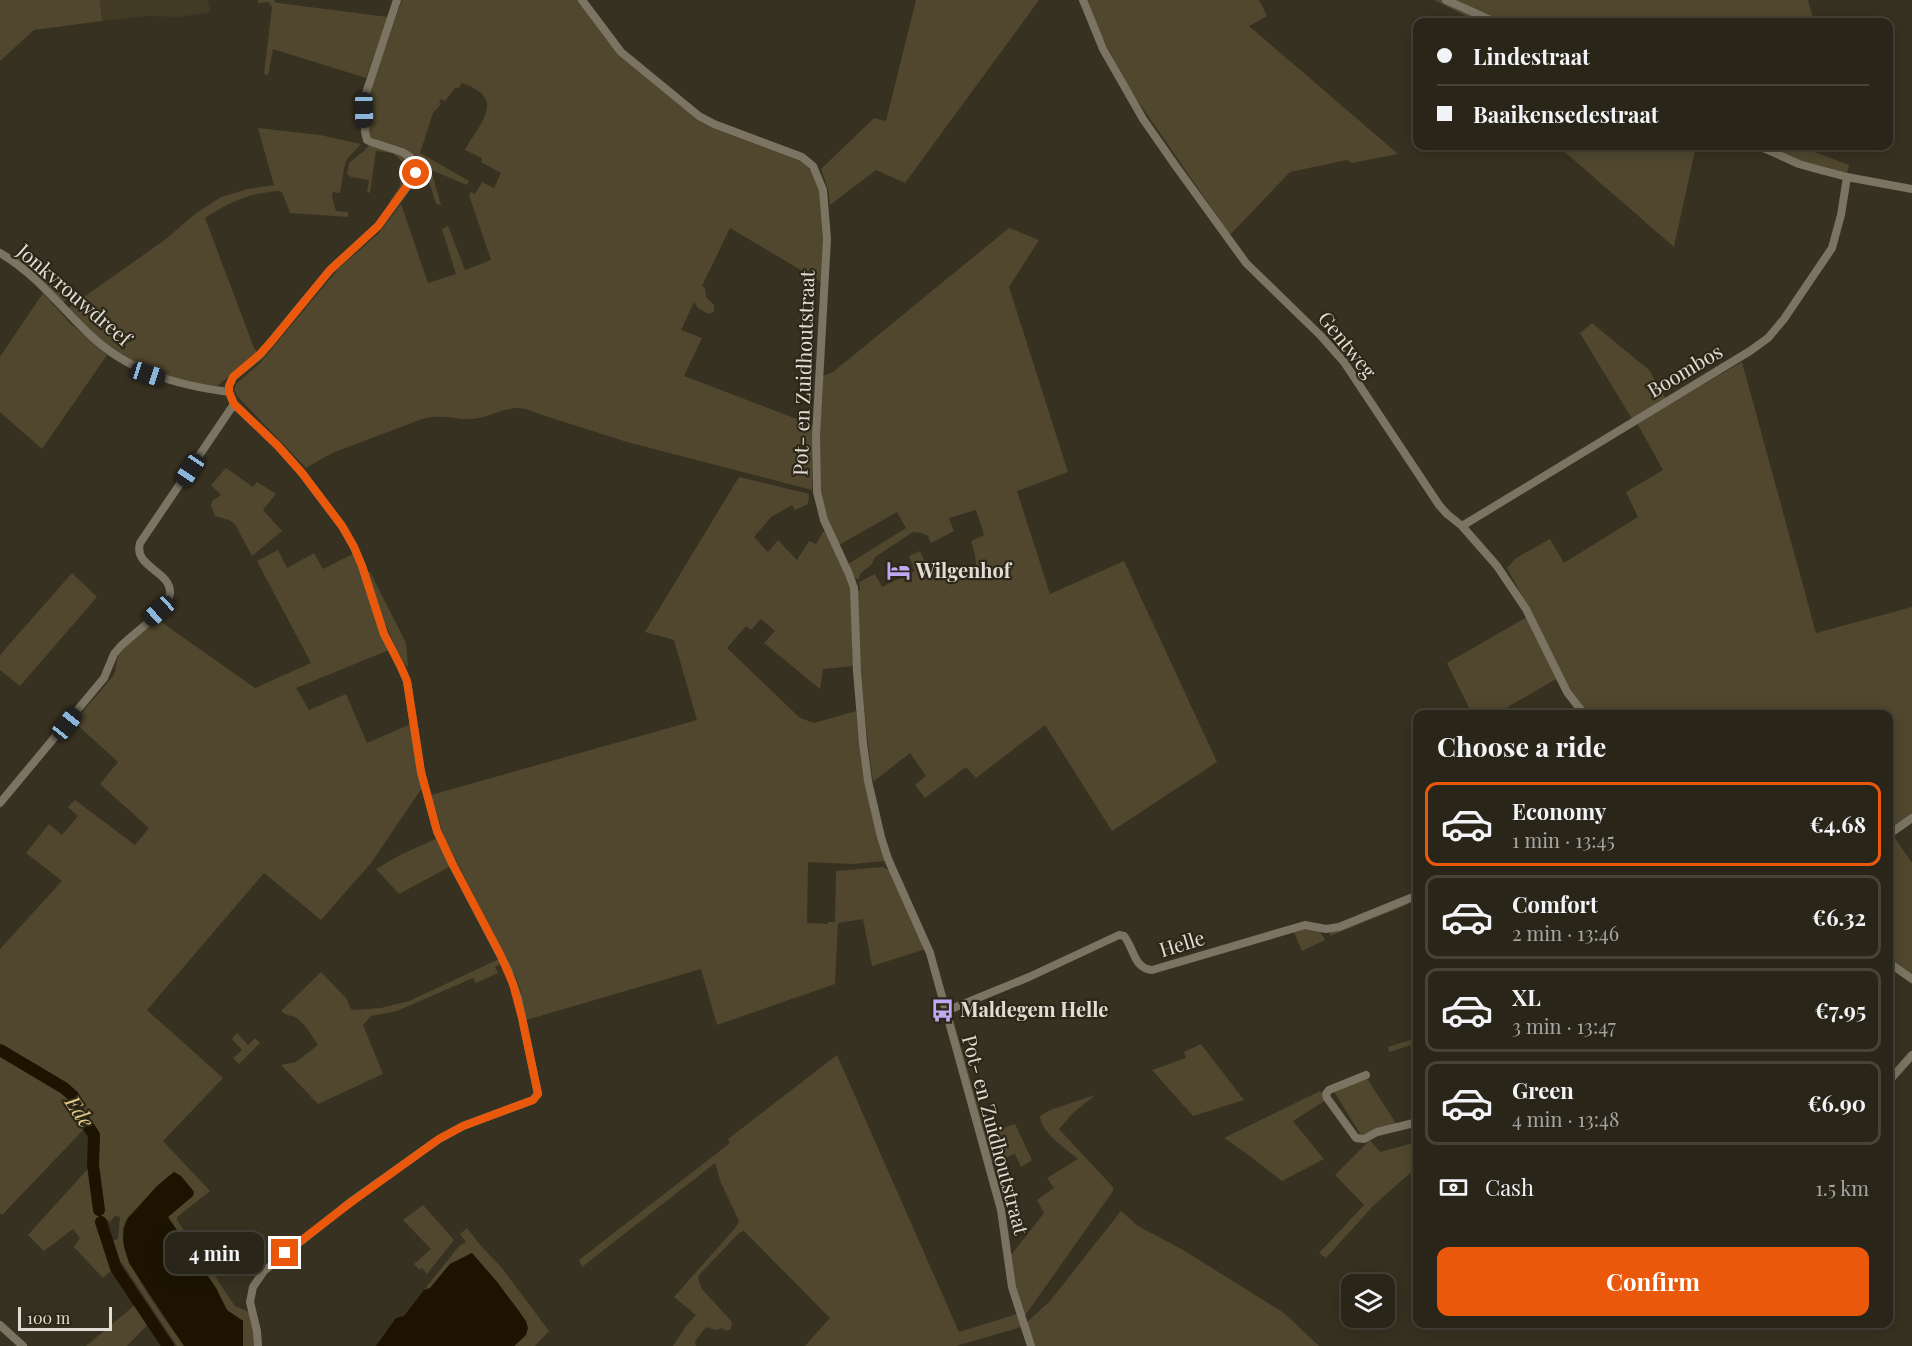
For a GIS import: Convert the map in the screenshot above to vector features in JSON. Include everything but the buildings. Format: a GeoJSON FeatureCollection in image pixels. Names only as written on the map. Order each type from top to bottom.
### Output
{"type":"FeatureCollection","features":[{"type":"Feature","properties":{"kind":"street"},"geometry":{"type":"LineString","coordinates":[[258,1346],[250,1302],[253,1287],[264,1271],[350,1203],[432,1144],[463,1126],[533,1100],[538,1094],[513,984],[437,831],[421,772],[407,681],[384,634],[354,547],[342,526],[293,462],[234,404],[229,392],[233,377],[271,342],[330,270],[378,226],[416,173],[415,164],[406,154],[371,142],[365,132],[366,93],[397,0]]}},
{"type":"Feature","properties":{"kind":"street","name":"Pot- en Zuidhoutstraat"},"geometry":{"type":"LineString","coordinates":[[582,0],[621,52],[694,112],[714,124],[802,157],[813,166],[819,176],[825,205],[827,239],[816,436],[816,492],[821,513],[854,588],[857,671],[868,781],[880,837],[899,886],[926,941],[1001,1210],[1012,1287],[1031,1346]]}},
{"type":"Feature","properties":{"kind":"street","name":"Gentweg"},"geometry":{"type":"LineString","coordinates":[[1083,0],[1102,49],[1143,119],[1246,263],[1322,336],[1344,362],[1439,505],[1462,526],[1497,566],[1526,609],[1559,678],[1581,710]]}},
{"type":"Feature","properties":{"kind":"street"},"geometry":{"type":"LineString","coordinates":[[1446,0],[1486,18]]}},
{"type":"Feature","properties":{"kind":"street"},"geometry":{"type":"LineString","coordinates":[[1768,150],[1799,164],[1847,177],[1912,189]]}},
{"type":"Feature","properties":{"kind":"street","name":"Boombos"},"geometry":{"type":"LineString","coordinates":[[1462,526],[1768,338],[1784,319],[1832,248],[1837,235],[1847,177]]}},
{"type":"Feature","properties":{"kind":"street","name":"Jonkvrouwdreef"},"geometry":{"type":"LineString","coordinates":[[0,253],[31,275],[106,349],[133,366],[167,380],[229,392]]}},
{"type":"Feature","properties":{"kind":"street"},"geometry":{"type":"LineString","coordinates":[[0,803],[104,678],[114,654],[167,601],[170,593],[168,585],[138,553],[140,543],[234,404]]}},
{"type":"Feature","properties":{"kind":"street"},"geometry":{"type":"LineString","coordinates":[[1893,831],[1912,818]]}},
{"type":"Feature","properties":{"kind":"street","name":"Helle"},"geometry":{"type":"LineString","coordinates":[[946,1011],[1029,977],[1119,935],[1124,936],[1128,941],[1139,966],[1145,970],[1152,970],[1305,925],[1326,929],[1340,927],[1413,897]]}},
{"type":"Feature","properties":{"kind":"street"},"geometry":{"type":"LineString","coordinates":[[1893,966],[1912,979]]}},
{"type":"Feature","properties":{"kind":"street"},"geometry":{"type":"LineString","coordinates":[[1893,1076],[1912,1055]]}},
{"type":"Feature","properties":{"kind":"street"},"geometry":{"type":"LineString","coordinates":[[1366,1075],[1329,1090],[1326,1094],[1356,1138],[1364,1139],[1377,1132],[1413,1123]]}},
{"type":"Feature","properties":{"kind":"street"},"geometry":{"type":"LineString","coordinates":[[0,1325],[23,1346]]}},
{"type":"Feature","properties":{"kind":"shaded area"},"geometry":{"type":"Polygon","coordinates":[[[0,0],[100,0],[102,21],[34,30],[0,61],[0,0]]]}},
{"type":"Feature","properties":{"kind":"shaded area"},"geometry":{"type":"Polygon","coordinates":[[[100,0],[207,0],[211,12],[179,17],[145,16],[102,21],[100,0]]]}},
{"type":"Feature","properties":{"kind":"shaded area"},"geometry":{"type":"Polygon","coordinates":[[[258,0],[274,0],[278,3],[388,17],[366,78],[273,49],[268,75],[264,74],[272,7],[268,2],[258,3],[258,0]]]}},
{"type":"Feature","properties":{"kind":"shaded area"},"geometry":{"type":"Polygon","coordinates":[[[402,0],[578,0],[617,51],[682,107],[802,161],[812,172],[822,201],[824,218],[821,282],[730,228],[702,286],[705,288],[706,297],[714,305],[714,312],[708,314],[698,308],[694,302],[681,330],[702,338],[684,376],[813,425],[812,490],[627,442],[518,408],[477,418],[422,419],[332,453],[306,468],[237,396],[234,389],[236,384],[260,363],[339,268],[378,234],[401,204],[428,283],[456,274],[442,229],[448,226],[465,270],[491,260],[469,195],[471,192],[475,194],[482,182],[494,188],[501,173],[481,162],[482,158],[465,150],[486,112],[487,104],[484,96],[476,89],[462,83],[445,101],[441,99],[439,102],[441,104],[433,113],[420,153],[469,181],[467,185],[431,170],[441,205],[436,204],[423,162],[401,147],[373,141],[368,136],[369,93],[402,0]]]}},
{"type":"Feature","properties":{"kind":"shaded area"},"geometry":{"type":"Polygon","coordinates":[[[916,0],[1039,0],[905,183],[876,170],[830,205],[828,189],[821,169],[874,118],[886,121],[916,0]]]}},
{"type":"Feature","properties":{"kind":"shaded area"},"geometry":{"type":"Polygon","coordinates":[[[1087,0],[1259,0],[1267,16],[1249,26],[1398,154],[1352,163],[1347,160],[1290,172],[1230,235],[1129,88],[1100,33],[1087,0]]]}},
{"type":"Feature","properties":{"kind":"shaded area"},"geometry":{"type":"Polygon","coordinates":[[[1434,0],[1442,0],[1479,18],[1470,18],[1434,0]]]}},
{"type":"Feature","properties":{"kind":"shaded area"},"geometry":{"type":"Polygon","coordinates":[[[1453,0],[1808,0],[1813,18],[1493,18],[1453,0]]]}},
{"type":"Feature","properties":{"kind":"shaded area"},"geometry":{"type":"Polygon","coordinates":[[[258,128],[320,135],[361,144],[347,159],[340,193],[333,192],[332,197],[336,211],[348,212],[348,217],[290,213],[282,192],[279,191],[240,199],[205,218],[254,348],[258,353],[216,387],[152,373],[113,350],[67,309],[221,197],[248,189],[274,185],[258,128]]]}},
{"type":"Feature","properties":{"kind":"shaded area"},"geometry":{"type":"Polygon","coordinates":[[[368,146],[390,150],[411,163],[412,176],[392,203],[390,201],[408,172],[408,167],[393,153],[376,151],[370,193],[367,192],[369,180],[351,177],[347,174],[349,163],[368,146]]]}},
{"type":"Feature","properties":{"kind":"shaded area"},"geometry":{"type":"Polygon","coordinates":[[[1562,150],[1695,150],[1674,247],[1562,150]]]}},
{"type":"Feature","properties":{"kind":"shaded area"},"geometry":{"type":"Polygon","coordinates":[[[1774,150],[1809,150],[1849,165],[1847,174],[1814,166],[1774,150]]]}},
{"type":"Feature","properties":{"kind":"shaded area"},"geometry":{"type":"Polygon","coordinates":[[[1009,228],[1039,240],[1009,287],[1068,472],[1017,491],[1050,594],[1124,561],[1217,762],[1112,831],[1045,725],[976,778],[966,767],[925,798],[915,785],[926,776],[910,753],[873,782],[860,663],[856,591],[860,590],[859,582],[875,574],[882,587],[915,571],[909,556],[920,551],[927,566],[944,560],[951,581],[973,575],[976,562],[971,541],[984,535],[976,510],[949,518],[954,531],[931,543],[928,536],[913,532],[875,557],[872,564],[857,579],[853,576],[848,564],[906,528],[897,512],[839,545],[821,498],[817,453],[823,376],[833,372],[1009,228]]]}},
{"type":"Feature","properties":{"kind":"shaded area"},"geometry":{"type":"Polygon","coordinates":[[[16,255],[60,292],[66,300],[62,303],[13,259],[16,255]]]}},
{"type":"Feature","properties":{"kind":"shaded area"},"geometry":{"type":"Polygon","coordinates":[[[43,293],[70,323],[107,355],[42,449],[0,412],[0,357],[43,293]]]}},
{"type":"Feature","properties":{"kind":"shaded area"},"geometry":{"type":"Polygon","coordinates":[[[1592,323],[1649,370],[1666,399],[1632,419],[1580,333],[1592,323]]]}},
{"type":"Feature","properties":{"kind":"shaded area"},"geometry":{"type":"Polygon","coordinates":[[[1742,362],[1816,633],[1912,607],[1912,815],[1893,828],[1893,710],[1584,710],[1569,690],[1507,568],[1516,558],[1550,539],[1564,563],[1638,517],[1626,492],[1663,470],[1637,423],[1742,362]]]}},
{"type":"Feature","properties":{"kind":"shaded area"},"geometry":{"type":"Polygon","coordinates":[[[226,468],[253,487],[257,482],[276,494],[263,510],[282,531],[252,556],[235,524],[215,516],[211,506],[212,501],[221,495],[211,485],[226,468]]]}},
{"type":"Feature","properties":{"kind":"shaded area"},"geometry":{"type":"Polygon","coordinates":[[[739,477],[809,494],[808,504],[795,510],[792,505],[771,517],[754,537],[768,552],[778,540],[797,560],[809,541],[816,544],[823,532],[826,532],[851,587],[853,666],[823,669],[820,689],[764,643],[775,631],[761,619],[751,630],[746,626],[727,648],[800,718],[814,723],[856,711],[864,776],[885,861],[853,864],[808,862],[807,923],[835,922],[836,871],[883,867],[889,870],[926,949],[872,966],[863,919],[838,923],[835,984],[717,1025],[701,969],[526,1020],[522,995],[516,978],[444,837],[431,795],[697,720],[674,640],[645,632],[739,477]]]}},
{"type":"Feature","properties":{"kind":"shaded area"},"geometry":{"type":"Polygon","coordinates":[[[278,550],[287,568],[314,553],[323,569],[353,554],[389,650],[296,688],[309,710],[346,694],[367,743],[411,724],[422,788],[371,863],[321,920],[264,873],[147,1010],[223,1078],[163,1141],[210,1191],[177,1217],[177,1220],[235,1306],[249,1312],[254,1328],[254,1346],[243,1346],[243,1321],[227,1311],[216,1288],[168,1217],[194,1192],[181,1176],[174,1172],[128,1218],[123,1235],[133,1268],[154,1304],[184,1346],[177,1346],[122,1263],[118,1264],[154,1318],[127,1346],[86,1346],[136,1304],[111,1271],[103,1278],[74,1247],[80,1238],[73,1229],[44,1251],[28,1235],[93,1163],[92,1135],[87,1126],[2,1215],[0,1213],[0,949],[62,881],[26,853],[49,824],[62,835],[78,816],[68,807],[75,800],[135,845],[149,828],[100,784],[118,762],[74,722],[113,676],[120,653],[136,637],[157,619],[255,688],[311,663],[257,561],[278,550]],[[115,1216],[110,1222],[106,1219],[102,1222],[110,1241],[118,1239],[120,1217],[115,1216]]]}},
{"type":"Feature","properties":{"kind":"shaded area"},"geometry":{"type":"Polygon","coordinates":[[[367,572],[370,572],[406,643],[408,667],[389,632],[367,572]]]}},
{"type":"Feature","properties":{"kind":"shaded area"},"geometry":{"type":"Polygon","coordinates":[[[72,573],[97,597],[20,686],[0,670],[0,655],[72,573]]]}},
{"type":"Feature","properties":{"kind":"shaded area"},"geometry":{"type":"Polygon","coordinates":[[[1527,617],[1556,679],[1503,710],[1470,710],[1447,663],[1527,617]]]}},
{"type":"Feature","properties":{"kind":"shaded area"},"geometry":{"type":"Polygon","coordinates":[[[438,838],[451,866],[399,894],[376,869],[400,855],[438,838]]]}},
{"type":"Feature","properties":{"kind":"shaded area"},"geometry":{"type":"Polygon","coordinates":[[[1895,838],[1912,863],[1912,974],[1893,961],[1893,839],[1895,838]]]}},
{"type":"Feature","properties":{"kind":"shaded area"},"geometry":{"type":"Polygon","coordinates":[[[1407,903],[1407,905],[1330,936],[1333,931],[1407,903]]]}},
{"type":"Feature","properties":{"kind":"shaded area"},"geometry":{"type":"Polygon","coordinates":[[[1304,928],[1319,930],[1325,940],[1302,951],[1293,930],[1304,928]]]}},
{"type":"Feature","properties":{"kind":"shaded area"},"geometry":{"type":"Polygon","coordinates":[[[499,959],[502,963],[495,967],[498,973],[476,983],[473,978],[397,1011],[371,1016],[363,1025],[383,1074],[318,1104],[281,1065],[296,1062],[318,1045],[299,1020],[281,1011],[321,972],[346,998],[351,1009],[354,1010],[381,1008],[409,1001],[499,959]]]}},
{"type":"Feature","properties":{"kind":"shaded area"},"geometry":{"type":"Polygon","coordinates":[[[951,1012],[986,1134],[1015,1124],[1032,1160],[1021,1167],[1015,1154],[992,1163],[980,1144],[943,1014],[951,1012]]]}},
{"type":"Feature","properties":{"kind":"shaded area"},"geometry":{"type":"Polygon","coordinates":[[[237,1033],[248,1045],[255,1038],[260,1043],[239,1064],[233,1058],[242,1050],[232,1039],[237,1033]]]}},
{"type":"Feature","properties":{"kind":"shaded area"},"geometry":{"type":"Polygon","coordinates":[[[1413,1039],[1413,1044],[1389,1052],[1388,1047],[1413,1039]]]}},
{"type":"Feature","properties":{"kind":"shaded area"},"geometry":{"type":"Polygon","coordinates":[[[1201,1044],[1244,1100],[1193,1116],[1152,1070],[1186,1058],[1184,1052],[1201,1044]]]}},
{"type":"Feature","properties":{"kind":"shaded area"},"geometry":{"type":"Polygon","coordinates":[[[837,1055],[959,1332],[1017,1314],[1021,1327],[956,1346],[805,1346],[830,1318],[744,1231],[739,1233],[698,1278],[702,1289],[732,1322],[731,1329],[726,1331],[722,1328],[716,1330],[706,1327],[695,1341],[696,1346],[673,1346],[696,1315],[674,1297],[739,1221],[721,1183],[715,1163],[582,1267],[579,1260],[730,1143],[728,1139],[837,1055]]]}},
{"type":"Feature","properties":{"kind":"shaded area"},"geometry":{"type":"Polygon","coordinates":[[[1366,1077],[1397,1125],[1361,1135],[1333,1090],[1366,1077]]]}},
{"type":"Feature","properties":{"kind":"shaded area"},"geometry":{"type":"Polygon","coordinates":[[[1320,1091],[1326,1100],[1293,1121],[1324,1159],[1282,1181],[1224,1138],[1320,1091]]]}},
{"type":"Feature","properties":{"kind":"shaded area"},"geometry":{"type":"Polygon","coordinates":[[[1095,1095],[1072,1114],[1059,1129],[1113,1187],[1113,1191],[1024,1317],[1016,1290],[1011,1255],[1044,1213],[1037,1200],[1054,1188],[1047,1178],[1078,1159],[1049,1134],[1040,1116],[1050,1110],[1095,1095]]]}},
{"type":"Feature","properties":{"kind":"shaded area"},"geometry":{"type":"Polygon","coordinates":[[[1370,1140],[1380,1152],[1413,1143],[1413,1171],[1373,1206],[1326,1258],[1319,1253],[1364,1205],[1335,1175],[1370,1140]]]}},
{"type":"Feature","properties":{"kind":"shaded area"},"geometry":{"type":"Polygon","coordinates":[[[174,1172],[181,1176],[194,1192],[193,1196],[168,1217],[216,1288],[227,1310],[243,1321],[243,1346],[184,1346],[129,1263],[123,1239],[128,1218],[157,1186],[174,1172]]]}},
{"type":"Feature","properties":{"kind":"shaded area"},"geometry":{"type":"Polygon","coordinates":[[[423,1205],[454,1240],[427,1274],[414,1264],[431,1249],[403,1220],[423,1205]]]}},
{"type":"Feature","properties":{"kind":"shaded area"},"geometry":{"type":"Polygon","coordinates":[[[1121,1211],[1138,1226],[1183,1250],[1284,1313],[1319,1346],[1034,1346],[1026,1323],[1050,1301],[1121,1211]]]}},
{"type":"Feature","properties":{"kind":"shaded area"},"geometry":{"type":"Polygon","coordinates":[[[467,1228],[501,1267],[549,1331],[535,1346],[514,1346],[526,1335],[520,1312],[472,1253],[450,1264],[430,1288],[424,1290],[459,1246],[466,1242],[460,1234],[467,1228]]]}},
{"type":"Feature","properties":{"kind":"shaded area"},"geometry":{"type":"Polygon","coordinates":[[[472,1253],[526,1321],[528,1328],[526,1335],[514,1346],[376,1346],[396,1318],[404,1316],[424,1290],[430,1288],[450,1264],[472,1253]]]}},
{"type":"Feature","properties":{"kind":"waterway","name":"Ede"},"geometry":{"type":"LineString","coordinates":[[0,1050],[64,1088],[73,1096],[78,1111],[94,1135],[93,1165],[99,1210]]}},
{"type":"Feature","properties":{"kind":"waterway","name":"Ede"},"geometry":{"type":"LineString","coordinates":[[101,1222],[116,1268],[168,1346]]}},
{"type":"Feature","properties":{"kind":"place","name":"Wilgenhof"},"geometry":{"type":"Point","coordinates":[898,571]}},
{"type":"Feature","properties":{"kind":"place","name":"Maldegem Helle"},"geometry":{"type":"Point","coordinates":[942,1010]}},
{"type":"Feature","properties":{"kind":"route"},"geometry":{"type":"LineString","coordinates":[[285,1253],[388,1174],[439,1139],[463,1126],[533,1100],[538,1094],[518,998],[508,970],[437,831],[421,772],[407,681],[384,634],[354,547],[342,526],[302,473],[278,446],[234,404],[229,392],[233,377],[271,342],[330,270],[378,226],[416,173]]}}]}
